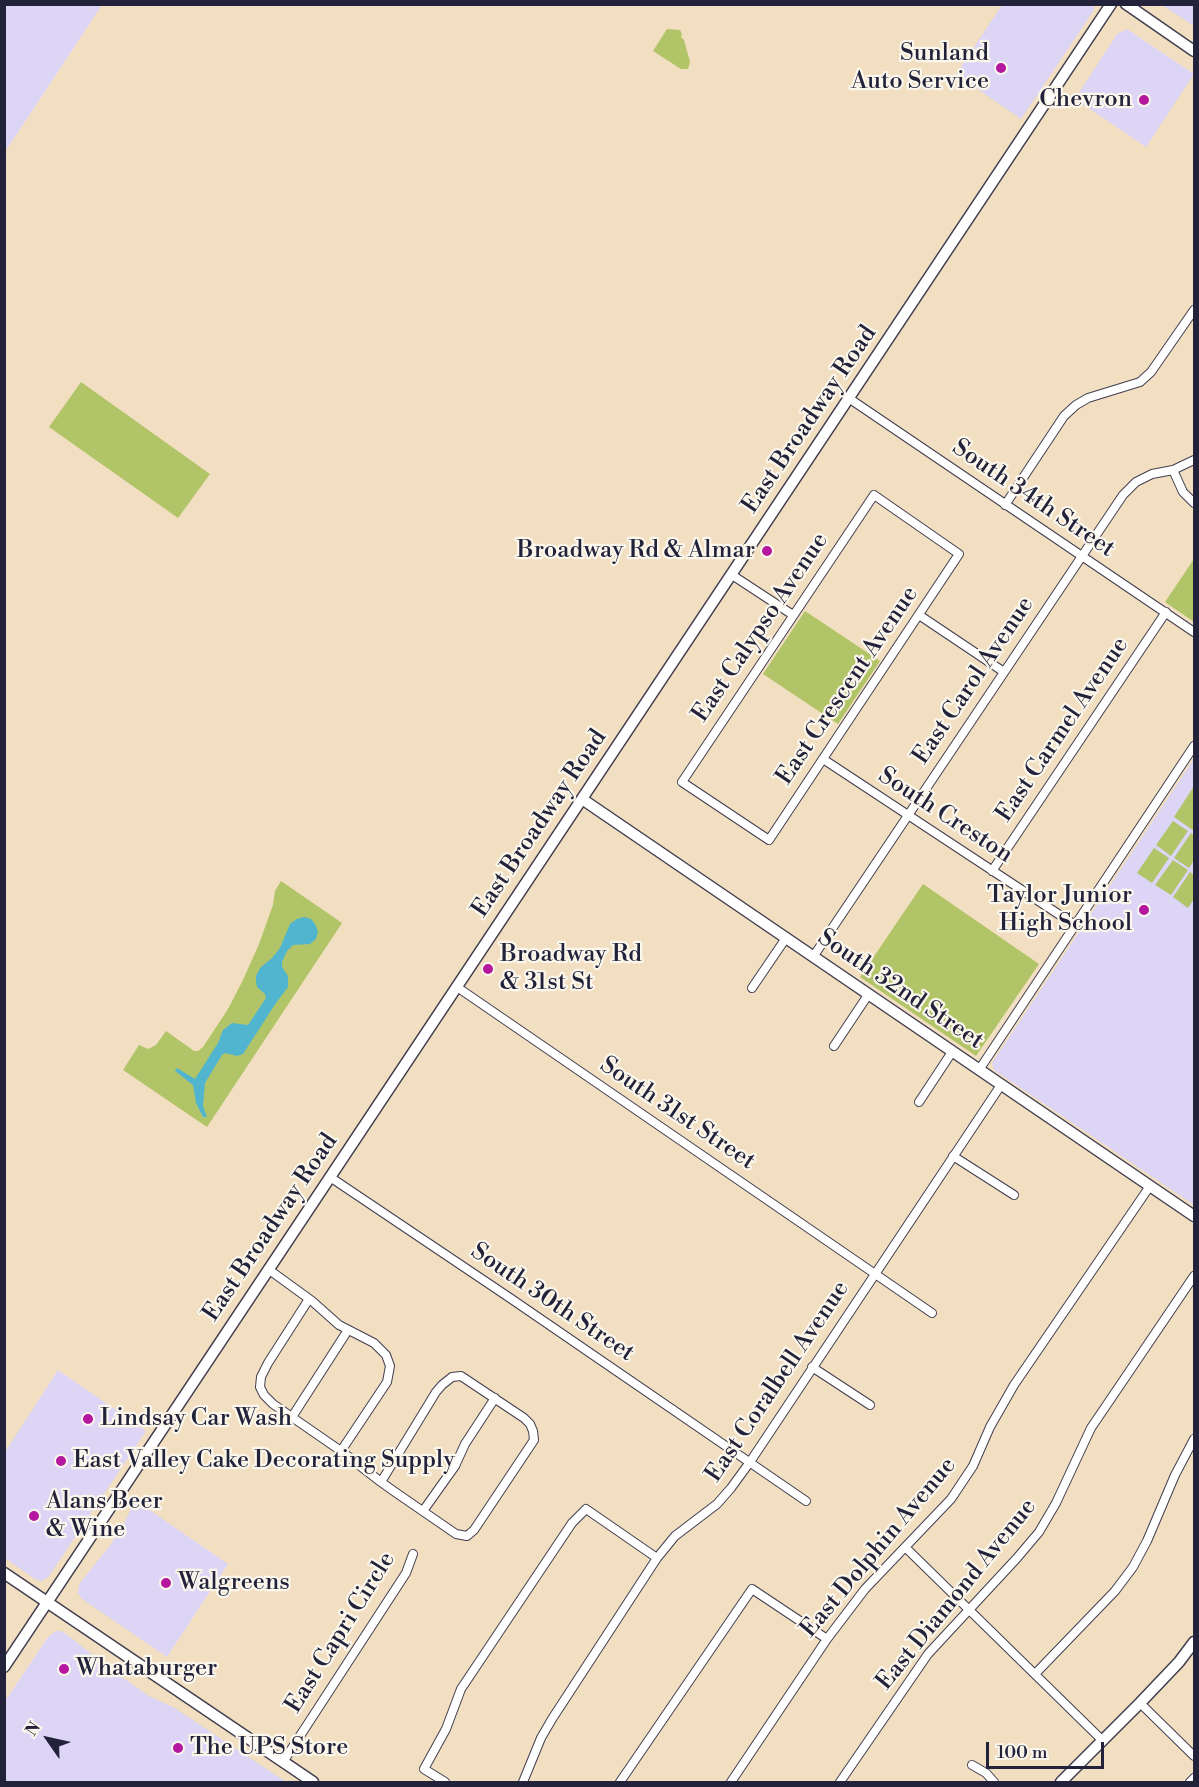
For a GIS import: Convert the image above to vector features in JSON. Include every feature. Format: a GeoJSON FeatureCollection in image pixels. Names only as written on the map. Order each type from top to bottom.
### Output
{"type":"FeatureCollection","features":[{"type":"Feature","properties":{"kind":"main road","name":"East Broadway Road"},"geometry":{"type":"LineString","coordinates":[[4,1667],[1112,4]]}},
{"type":"Feature","properties":{"kind":"main road"},"geometry":{"type":"LineString","coordinates":[[1126,4],[1194,51]]}},
{"type":"Feature","properties":{"kind":"main road","name":"South 32nd Street"},"geometry":{"type":"LineString","coordinates":[[582,799],[1194,1216]]}},
{"type":"Feature","properties":{"kind":"main road"},"geometry":{"type":"LineString","coordinates":[[4,1573],[313,1782]]}},
{"type":"Feature","properties":{"kind":"main road"},"geometry":{"type":"LineString","coordinates":[[1060,1782],[1103,1742],[1179,1662],[1194,1642]]}},
{"type":"Feature","properties":{"kind":"street"},"geometry":{"type":"LineString","coordinates":[[1005,505],[1065,416],[1076,405],[1088,398],[1140,382],[1151,372],[1194,310]]}},
{"type":"Feature","properties":{"kind":"street","name":"South 34th Street"},"geometry":{"type":"LineString","coordinates":[[850,399],[1194,632]]}},
{"type":"Feature","properties":{"kind":"street","name":"East Carol Avenue"},"geometry":{"type":"LineString","coordinates":[[813,957],[1123,495],[1136,482],[1152,474],[1173,470],[1194,460]]}},
{"type":"Feature","properties":{"kind":"street"},"geometry":{"type":"LineString","coordinates":[[1173,470],[1183,492],[1194,503]]}},
{"type":"Feature","properties":{"kind":"street","name":"East Crescent Avenue"},"geometry":{"type":"LineString","coordinates":[[769,840],[960,554],[874,495]]}},
{"type":"Feature","properties":{"kind":"street","name":"East Calypso Avenue"},"geometry":{"type":"LineString","coordinates":[[769,840],[682,782],[874,495]]}},
{"type":"Feature","properties":{"kind":"street"},"geometry":{"type":"LineString","coordinates":[[732,575],[793,615]]}},
{"type":"Feature","properties":{"kind":"street","name":"East Carmel Avenue"},"geometry":{"type":"LineString","coordinates":[[992,871],[1166,612]]}},
{"type":"Feature","properties":{"kind":"street"},"geometry":{"type":"LineString","coordinates":[[919,615],[1004,672]]}},
{"type":"Feature","properties":{"kind":"street"},"geometry":{"type":"LineString","coordinates":[[979,1070],[1194,746]]}},
{"type":"Feature","properties":{"kind":"street","name":"South Creston"},"geometry":{"type":"LineString","coordinates":[[823,759],[1075,925]]}},
{"type":"Feature","properties":{"kind":"street"},"geometry":{"type":"LineString","coordinates":[[752,988],[786,938]]}},
{"type":"Feature","properties":{"kind":"street","name":"South 31st Street"},"geometry":{"type":"LineString","coordinates":[[457,987],[932,1313]]}},
{"type":"Feature","properties":{"kind":"street"},"geometry":{"type":"LineString","coordinates":[[834,1046],[868,995]]}},
{"type":"Feature","properties":{"kind":"street"},"geometry":{"type":"LineString","coordinates":[[919,1102],[951,1052]]}},
{"type":"Feature","properties":{"kind":"street","name":"East Coralbell Avenue"},"geometry":{"type":"LineString","coordinates":[[524,1782],[541,1738],[552,1719],[657,1558],[675,1536],[717,1504],[750,1462],[1001,1085]]}},
{"type":"Feature","properties":{"kind":"street"},"geometry":{"type":"LineString","coordinates":[[953,1156],[1014,1195]]}},
{"type":"Feature","properties":{"kind":"street","name":"South 30th Street"},"geometry":{"type":"LineString","coordinates":[[330,1177],[806,1501]]}},
{"type":"Feature","properties":{"kind":"street","name":"East Dolphin Avenue"},"geometry":{"type":"LineString","coordinates":[[731,1782],[827,1639],[866,1589],[951,1499],[973,1466],[990,1427],[1014,1385],[1150,1186]]}},
{"type":"Feature","properties":{"kind":"street"},"geometry":{"type":"LineString","coordinates":[[268,1269],[309,1299],[339,1325],[374,1343],[386,1355],[390,1366],[387,1382],[341,1451]]}},
{"type":"Feature","properties":{"kind":"street","name":"East Diamond Avenue"},"geometry":{"type":"LineString","coordinates":[[840,1782],[928,1654],[1017,1558],[1038,1532],[1056,1503],[1091,1428],[1194,1276]]}},
{"type":"Feature","properties":{"kind":"street"},"geometry":{"type":"LineString","coordinates":[[309,1299],[261,1377],[260,1387],[264,1395],[381,1482],[456,1534],[467,1536],[474,1530],[534,1440],[533,1431],[524,1418],[495,1398],[460,1376],[452,1377],[442,1384],[381,1482]]}},
{"type":"Feature","properties":{"kind":"street"},"geometry":{"type":"LineString","coordinates":[[292,1417],[348,1330]]}},
{"type":"Feature","properties":{"kind":"street"},"geometry":{"type":"LineString","coordinates":[[812,1367],[870,1405]]}},
{"type":"Feature","properties":{"kind":"street"},"geometry":{"type":"LineString","coordinates":[[423,1511],[455,1466],[465,1444],[495,1398]]}},
{"type":"Feature","properties":{"kind":"street"},"geometry":{"type":"LineString","coordinates":[[1035,1674],[1115,1591],[1133,1567],[1194,1439]]}},
{"type":"Feature","properties":{"kind":"street"},"geometry":{"type":"LineString","coordinates":[[445,1782],[424,1769],[446,1729],[461,1689],[572,1524],[586,1509],[657,1558]]}},
{"type":"Feature","properties":{"kind":"street"},"geometry":{"type":"LineString","coordinates":[[905,1547],[1103,1742]]}},
{"type":"Feature","properties":{"kind":"street","name":"East Capri Circle"},"geometry":{"type":"LineString","coordinates":[[282,1762],[406,1573],[413,1554]]}},
{"type":"Feature","properties":{"kind":"street"},"geometry":{"type":"LineString","coordinates":[[620,1782],[752,1589],[827,1639]]}},
{"type":"Feature","properties":{"kind":"street"},"geometry":{"type":"LineString","coordinates":[[1140,1703],[1194,1756]]}},
{"type":"Feature","properties":{"kind":"street"},"geometry":{"type":"LineString","coordinates":[[972,1765],[986,1773],[994,1782]]}},
{"type":"Feature","properties":{"kind":"street"},"geometry":{"type":"LineString","coordinates":[[1190,1782],[1194,1778]]}},
{"type":"Feature","properties":{"kind":"shaded area"},"geometry":{"type":"Polygon","coordinates":[[[4,5],[102,5],[5,152],[4,5]]]}},
{"type":"Feature","properties":{"kind":"shaded area"},"geometry":{"type":"Polygon","coordinates":[[[1002,5],[1094,5],[1094,10],[1021,119],[956,74],[1002,5]]]}},
{"type":"Feature","properties":{"kind":"shaded area"},"geometry":{"type":"Polygon","coordinates":[[[1162,5],[1194,5],[1194,26],[1162,5]]]}},
{"type":"Feature","properties":{"kind":"shaded area"},"geometry":{"type":"Polygon","coordinates":[[[1127,29],[1194,74],[1146,147],[1075,99],[1117,34],[1127,29]]]}},
{"type":"Feature","properties":{"kind":"shaded area","name":"Taylor Junior High School"},"geometry":{"type":"Polygon","coordinates":[[[1194,759],[1194,1205],[994,1070],[992,1063],[1194,759]]]}},
{"type":"Feature","properties":{"kind":"shaded area"},"geometry":{"type":"Polygon","coordinates":[[[58,1370],[146,1431],[49,1576],[42,1581],[35,1579],[5,1558],[5,1452],[58,1370]]]}},
{"type":"Feature","properties":{"kind":"shaded area"},"geometry":{"type":"Polygon","coordinates":[[[135,1500],[228,1564],[167,1657],[82,1599],[78,1593],[79,1584],[123,1526],[135,1500]]]}},
{"type":"Feature","properties":{"kind":"shaded area"},"geometry":{"type":"Polygon","coordinates":[[[56,1631],[66,1634],[149,1696],[173,1707],[286,1782],[5,1782],[5,1701],[48,1637],[56,1631]]]}},
{"type":"Feature","properties":{"kind":"green space"},"geometry":{"type":"Polygon","coordinates":[[[667,29],[680,30],[690,62],[688,69],[681,69],[653,51],[667,29]]]}},
{"type":"Feature","properties":{"kind":"green space"},"geometry":{"type":"Polygon","coordinates":[[[81,382],[210,474],[178,518],[49,427],[81,382]]]}},
{"type":"Feature","properties":{"kind":"green space"},"geometry":{"type":"Polygon","coordinates":[[[1194,559],[1194,622],[1165,602],[1194,559]]]}},
{"type":"Feature","properties":{"kind":"green space"},"geometry":{"type":"Polygon","coordinates":[[[805,611],[880,661],[838,724],[763,674],[805,611]]]}},
{"type":"Feature","properties":{"kind":"green space"},"geometry":{"type":"Polygon","coordinates":[[[1194,786],[1194,831],[1174,817],[1194,786]]]}},
{"type":"Feature","properties":{"kind":"green space"},"geometry":{"type":"Polygon","coordinates":[[[1173,821],[1188,831],[1171,856],[1156,845],[1173,821]]]}},
{"type":"Feature","properties":{"kind":"green space"},"geometry":{"type":"Polygon","coordinates":[[[1191,833],[1194,835],[1194,860],[1189,868],[1174,858],[1191,833]]]}},
{"type":"Feature","properties":{"kind":"green space"},"geometry":{"type":"Polygon","coordinates":[[[1154,848],[1169,858],[1152,883],[1137,873],[1154,848]]]}},
{"type":"Feature","properties":{"kind":"green space"},"geometry":{"type":"Polygon","coordinates":[[[1173,860],[1188,870],[1171,895],[1155,885],[1173,860]]]}},
{"type":"Feature","properties":{"kind":"green space"},"geometry":{"type":"Polygon","coordinates":[[[1190,872],[1194,875],[1194,899],[1188,908],[1173,897],[1190,872]]]}},
{"type":"Feature","properties":{"kind":"green space"},"geometry":{"type":"Polygon","coordinates":[[[281,881],[342,923],[207,1127],[123,1070],[139,1045],[148,1049],[156,1045],[166,1031],[194,1051],[203,1047],[228,1009],[242,982],[259,944],[273,905],[275,891],[281,881]]]}},
{"type":"Feature","properties":{"kind":"green space"},"geometry":{"type":"Polygon","coordinates":[[[923,884],[1039,964],[976,1056],[860,977],[923,884]]]}},
{"type":"Feature","properties":{"kind":"water"},"geometry":{"type":"Polygon","coordinates":[[[304,917],[311,919],[315,924],[318,931],[316,939],[310,944],[293,945],[287,951],[282,967],[288,976],[288,987],[243,1054],[237,1056],[225,1053],[222,1055],[205,1083],[203,1106],[207,1117],[203,1117],[196,1103],[193,1085],[175,1071],[177,1068],[195,1079],[218,1043],[223,1030],[232,1023],[248,1025],[266,998],[257,987],[256,976],[260,968],[280,948],[290,924],[304,917]]]}},
{"type":"Feature","properties":{"kind":"place","name":"Sunland Auto Service"},"geometry":{"type":"Point","coordinates":[1001,68]}},
{"type":"Feature","properties":{"kind":"place","name":"Chevron"},"geometry":{"type":"Point","coordinates":[1144,100]}},
{"type":"Feature","properties":{"kind":"place","name":"Broadway Rd & Almar"},"geometry":{"type":"Point","coordinates":[767,551]}},
{"type":"Feature","properties":{"kind":"place","name":"Taylor Junior High School"},"geometry":{"type":"Point","coordinates":[1144,910]}},
{"type":"Feature","properties":{"kind":"place","name":"Broadway Rd & 31st St"},"geometry":{"type":"Point","coordinates":[488,969]}},
{"type":"Feature","properties":{"kind":"place","name":"Lindsay Car Wash"},"geometry":{"type":"Point","coordinates":[88,1419]}},
{"type":"Feature","properties":{"kind":"place","name":"East Valley Cake Decorating Supply"},"geometry":{"type":"Point","coordinates":[61,1461]}},
{"type":"Feature","properties":{"kind":"place","name":"Alans Beer & Wine"},"geometry":{"type":"Point","coordinates":[34,1516]}},
{"type":"Feature","properties":{"kind":"place","name":"Walgreens"},"geometry":{"type":"Point","coordinates":[166,1583]}},
{"type":"Feature","properties":{"kind":"place","name":"Whataburger"},"geometry":{"type":"Point","coordinates":[64,1669]}},
{"type":"Feature","properties":{"kind":"place","name":"The UPS Store"},"geometry":{"type":"Point","coordinates":[178,1748]}}]}
